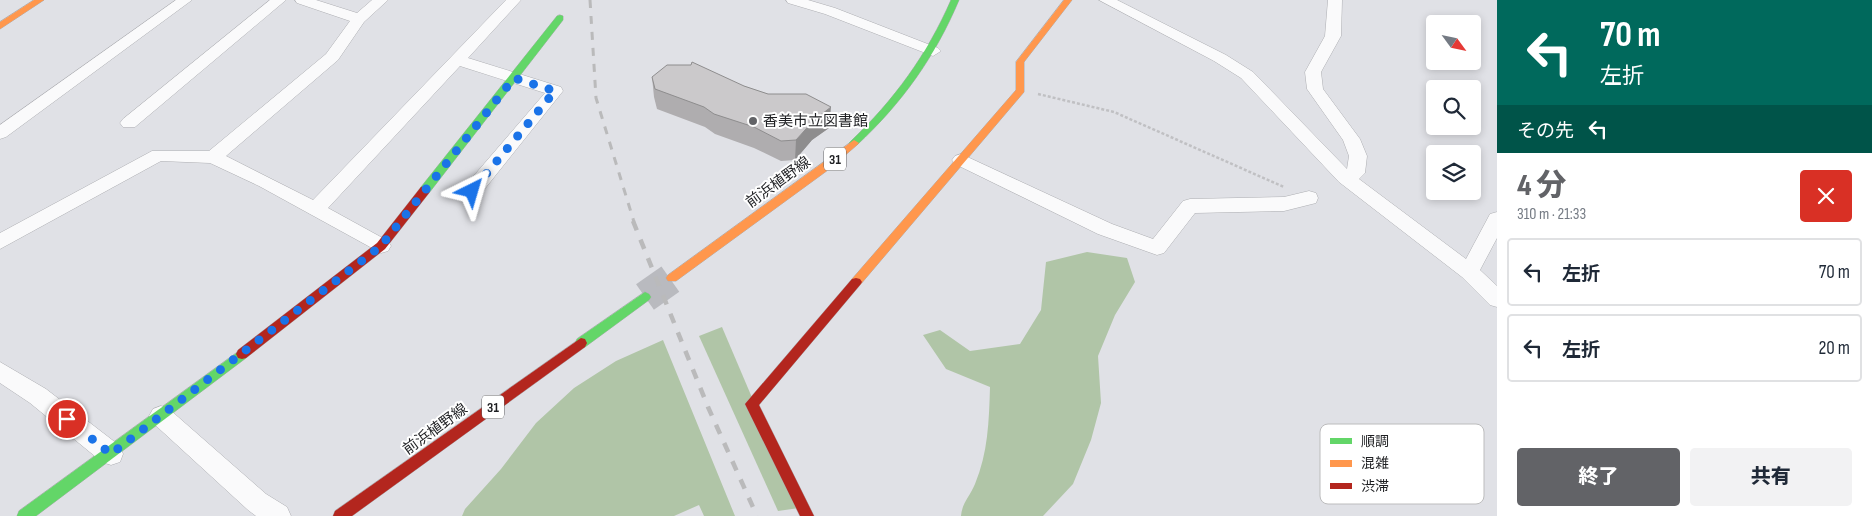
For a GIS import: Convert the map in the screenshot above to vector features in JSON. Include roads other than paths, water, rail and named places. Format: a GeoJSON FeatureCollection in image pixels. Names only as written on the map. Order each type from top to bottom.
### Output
{"type":"FeatureCollection","features":[{"type":"Feature","properties":{"kind":"main road"},"geometry":{"type":"LineString","coordinates":[[20,14],[40,0]]}},
{"type":"Feature","properties":{"kind":"main road","name":"前浜植野線"},"geometry":{"type":"LineString","coordinates":[[672,278],[829,164],[866,133],[892,106],[934,51],[947,26],[956,0]]}},
{"type":"Feature","properties":{"kind":"main road"},"geometry":{"type":"LineString","coordinates":[[807,516],[752,404],[1021,90],[1020,62],[1068,0]]}},
{"type":"Feature","properties":{"kind":"main road"},"geometry":{"type":"LineString","coordinates":[[24,516],[162,416],[381,246],[560,18]]}},
{"type":"Feature","properties":{"kind":"main road","name":"前浜植野線"},"geometry":{"type":"LineString","coordinates":[[340,516],[645,297]]}},
{"type":"Feature","properties":{"kind":"street"},"geometry":{"type":"LineString","coordinates":[[0,133],[186,0]]}},
{"type":"Feature","properties":{"kind":"street"},"geometry":{"type":"LineString","coordinates":[[129,123],[279,0]]}},
{"type":"Feature","properties":{"kind":"street"},"geometry":{"type":"LineString","coordinates":[[302,0],[359,20]]}},
{"type":"Feature","properties":{"kind":"street"},"geometry":{"type":"LineString","coordinates":[[213,157],[332,57],[359,20],[380,0]]}},
{"type":"Feature","properties":{"kind":"street"},"geometry":{"type":"LineString","coordinates":[[315,210],[514,0]]}},
{"type":"Feature","properties":{"kind":"street"},"geometry":{"type":"LineString","coordinates":[[793,0],[832,6],[934,51]]}},
{"type":"Feature","properties":{"kind":"street"},"geometry":{"type":"LineString","coordinates":[[1106,0],[1220,58],[1246,76],[1345,178],[1469,272],[1497,299]]}},
{"type":"Feature","properties":{"kind":"street"},"geometry":{"type":"LineString","coordinates":[[1335,0],[1333,36],[1313,72],[1315,89],[1351,139],[1358,156],[1356,173],[1345,178]]}},
{"type":"Feature","properties":{"kind":"street"},"geometry":{"type":"LineString","coordinates":[[0,27],[20,14]]}},
{"type":"Feature","properties":{"kind":"street"},"geometry":{"type":"LineString","coordinates":[[458,60],[555,91],[472,191]]}},
{"type":"Feature","properties":{"kind":"street"},"geometry":{"type":"LineString","coordinates":[[0,242],[158,155],[213,157],[381,246]]}},
{"type":"Feature","properties":{"kind":"street"},"geometry":{"type":"LineString","coordinates":[[961,160],[1105,229],[1157,248],[1190,206],[1284,204],[1308,198]]}},
{"type":"Feature","properties":{"kind":"street"},"geometry":{"type":"LineString","coordinates":[[1469,272],[1497,220]]}},
{"type":"Feature","properties":{"kind":"street"},"geometry":{"type":"LineString","coordinates":[[0,371],[38,396],[111,454]]}},
{"type":"Feature","properties":{"kind":"street"},"geometry":{"type":"LineString","coordinates":[[162,416],[256,502],[278,516]]}},
{"type":"Feature","properties":{"kind":"tunnel"},"geometry":{"type":"LineString","coordinates":[[645,297],[672,278]]}},
{"type":"Feature","properties":{"kind":"railway"},"geometry":{"type":"LineString","coordinates":[[590,0],[596,98],[634,222]]}},
{"type":"Feature","properties":{"kind":"railway"},"geometry":{"type":"LineString","coordinates":[[633,221],[708,407],[757,516]]}},
{"type":"Feature","properties":{"kind":"place","name":"香美市立図書館"},"geometry":{"type":"Point","coordinates":[753,121]}}]}
